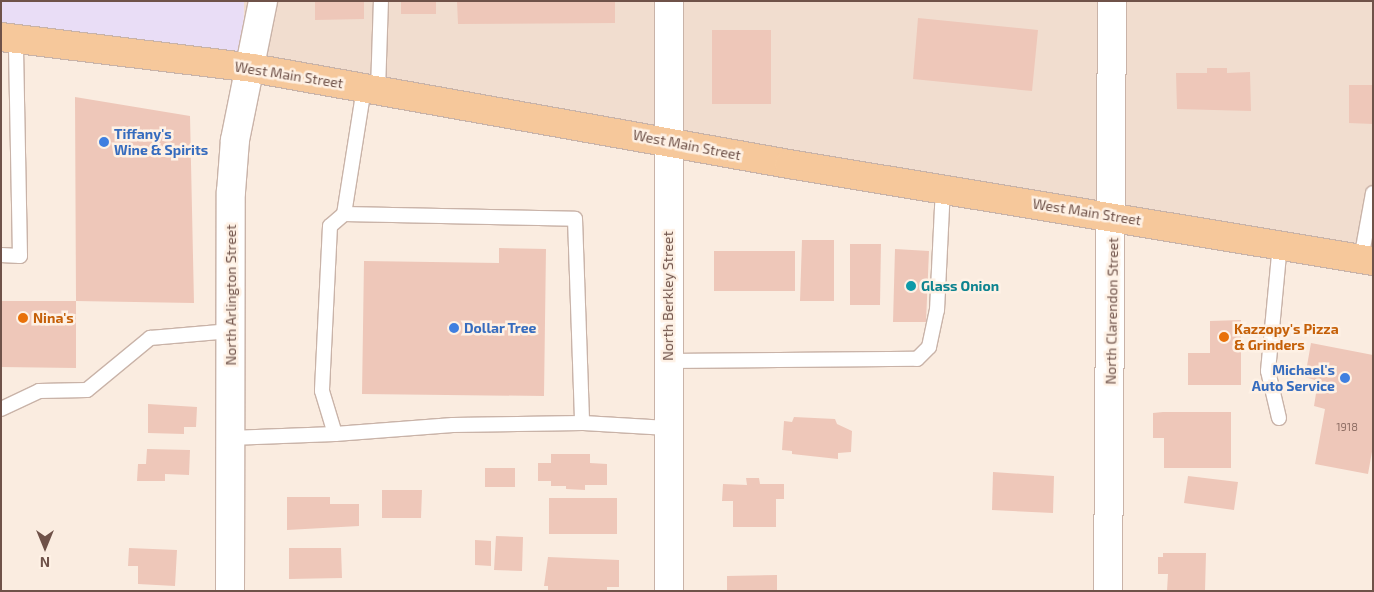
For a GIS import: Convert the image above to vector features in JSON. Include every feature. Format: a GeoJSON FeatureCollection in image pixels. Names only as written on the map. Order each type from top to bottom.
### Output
{"type":"FeatureCollection","features":[{"type":"Feature","properties":{"kind":"main road","name":"West Main Street"},"geometry":{"type":"LineString","coordinates":[[9,38],[252,68],[943,189],[1367,260]]}},
{"type":"Feature","properties":{"kind":"street","name":"North Arlington Street"},"geometry":{"type":"LineString","coordinates":[[230,591],[231,192],[235,140],[252,68],[262,1]]}},
{"type":"Feature","properties":{"kind":"street","name":"North Berkley Street"},"geometry":{"type":"LineString","coordinates":[[669,1],[669,591]]}},
{"type":"Feature","properties":{"kind":"street","name":"North Clarendon Street"},"geometry":{"type":"LineString","coordinates":[[1108,591],[1113,216],[1112,1]]}},
{"type":"Feature","properties":{"kind":"lane"},"geometry":{"type":"LineString","coordinates":[[335,434],[322,391],[330,226],[344,214],[371,89],[381,1]]}},
{"type":"Feature","properties":{"kind":"lane"},"geometry":{"type":"LineString","coordinates":[[1,255],[20,256],[9,38]]}},
{"type":"Feature","properties":{"kind":"lane"},"geometry":{"type":"LineString","coordinates":[[669,361],[917,359],[929,347],[937,310],[943,189]]}},
{"type":"Feature","properties":{"kind":"lane"},"geometry":{"type":"LineString","coordinates":[[1367,260],[1373,193]]}},
{"type":"Feature","properties":{"kind":"lane"},"geometry":{"type":"LineString","coordinates":[[344,214],[575,219],[582,423]]}},
{"type":"Feature","properties":{"kind":"lane"},"geometry":{"type":"LineString","coordinates":[[1279,418],[1268,371],[1280,246]]}},
{"type":"Feature","properties":{"kind":"lane"},"geometry":{"type":"LineString","coordinates":[[1,409],[39,391],[87,390],[150,338],[231,331]]}},
{"type":"Feature","properties":{"kind":"lane"},"geometry":{"type":"LineString","coordinates":[[230,438],[335,434],[453,426],[582,423],[669,428]]}},
{"type":"Feature","properties":{"kind":"shaded area"},"geometry":{"type":"Polygon","coordinates":[[[1,1],[244,1],[243,67],[1,37],[1,1]]]}},
{"type":"Feature","properties":{"kind":"shaded area"},"geometry":{"type":"Polygon","coordinates":[[[244,1],[1373,1],[1373,261],[252,68],[244,29],[244,1]]]}},
{"type":"Feature","properties":{"kind":"building"},"geometry":{"type":"Polygon","coordinates":[[[315,1],[364,1],[364,19],[315,20],[315,1]]]}},
{"type":"Feature","properties":{"kind":"building"},"geometry":{"type":"Polygon","coordinates":[[[401,1],[436,1],[436,14],[401,14],[401,1]]]}},
{"type":"Feature","properties":{"kind":"building"},"geometry":{"type":"Polygon","coordinates":[[[457,1],[615,1],[615,23],[458,24],[457,1]]]}},
{"type":"Feature","properties":{"kind":"building"},"geometry":{"type":"Polygon","coordinates":[[[918,18],[1038,30],[1032,91],[913,79],[918,18]]]}},
{"type":"Feature","properties":{"kind":"building"},"geometry":{"type":"Polygon","coordinates":[[[712,30],[771,30],[771,104],[712,104],[712,30]]]}},
{"type":"Feature","properties":{"kind":"building"},"geometry":{"type":"Polygon","coordinates":[[[1207,68],[1227,68],[1227,73],[1250,72],[1251,111],[1177,109],[1176,73],[1207,73],[1207,68]]]}},
{"type":"Feature","properties":{"kind":"building"},"geometry":{"type":"Polygon","coordinates":[[[1349,85],[1373,85],[1373,124],[1349,123],[1349,85]]]}},
{"type":"Feature","properties":{"kind":"building"},"geometry":{"type":"Polygon","coordinates":[[[75,97],[190,116],[194,303],[76,301],[75,97]]]}},
{"type":"Feature","properties":{"kind":"building"},"geometry":{"type":"Polygon","coordinates":[[[802,240],[834,240],[834,301],[800,301],[802,240]]]}},
{"type":"Feature","properties":{"kind":"building"},"geometry":{"type":"Polygon","coordinates":[[[850,244],[881,244],[880,305],[850,305],[850,244]]]}},
{"type":"Feature","properties":{"kind":"building","name":"Dollar Tree"},"geometry":{"type":"Polygon","coordinates":[[[499,248],[546,249],[544,396],[362,394],[364,261],[499,263],[499,248]]]}},
{"type":"Feature","properties":{"kind":"building","name":"Glass Onion"},"geometry":{"type":"Polygon","coordinates":[[[895,249],[929,251],[926,322],[893,322],[895,249]]]}},
{"type":"Feature","properties":{"kind":"building"},"geometry":{"type":"Polygon","coordinates":[[[714,251],[795,251],[795,291],[714,291],[714,251]]]}},
{"type":"Feature","properties":{"kind":"building"},"geometry":{"type":"Polygon","coordinates":[[[1,301],[76,301],[76,368],[1,367],[1,301]]]}},
{"type":"Feature","properties":{"kind":"building"},"geometry":{"type":"Polygon","coordinates":[[[1241,320],[1241,385],[1188,385],[1188,353],[1210,353],[1210,321],[1241,320]]]}},
{"type":"Feature","properties":{"kind":"building"},"geometry":{"type":"Polygon","coordinates":[[[1311,343],[1373,355],[1373,446],[1368,474],[1315,464],[1325,409],[1314,406],[1318,381],[1305,377],[1311,343]]]}},
{"type":"Feature","properties":{"kind":"building"},"geometry":{"type":"Polygon","coordinates":[[[148,404],[197,407],[196,427],[184,427],[184,434],[148,433],[148,404]]]}},
{"type":"Feature","properties":{"kind":"building"},"geometry":{"type":"Polygon","coordinates":[[[1231,412],[1231,468],[1164,468],[1164,438],[1153,438],[1153,413],[1231,412]]]}},
{"type":"Feature","properties":{"kind":"building"},"geometry":{"type":"Polygon","coordinates":[[[794,417],[835,419],[837,424],[852,431],[851,452],[838,453],[838,459],[792,454],[792,451],[782,450],[784,421],[792,422],[794,417]]]}},
{"type":"Feature","properties":{"kind":"building"},"geometry":{"type":"Polygon","coordinates":[[[147,449],[190,450],[189,475],[165,474],[165,481],[137,481],[138,464],[146,464],[147,449]]]}},
{"type":"Feature","properties":{"kind":"building"},"geometry":{"type":"Polygon","coordinates":[[[551,454],[590,454],[590,463],[607,464],[607,485],[585,485],[585,490],[566,489],[566,486],[551,486],[551,481],[538,481],[538,463],[551,463],[551,454]]]}},
{"type":"Feature","properties":{"kind":"building"},"geometry":{"type":"Polygon","coordinates":[[[485,468],[515,468],[515,487],[485,487],[485,468]]]}},
{"type":"Feature","properties":{"kind":"building"},"geometry":{"type":"Polygon","coordinates":[[[993,472],[1054,476],[1053,513],[992,510],[993,472]]]}},
{"type":"Feature","properties":{"kind":"building"},"geometry":{"type":"Polygon","coordinates":[[[1188,476],[1238,482],[1234,510],[1184,503],[1188,476]]]}},
{"type":"Feature","properties":{"kind":"building"},"geometry":{"type":"Polygon","coordinates":[[[746,478],[759,478],[760,484],[784,484],[784,499],[776,499],[776,527],[733,527],[733,501],[722,501],[723,484],[747,485],[746,478]]]}},
{"type":"Feature","properties":{"kind":"building"},"geometry":{"type":"Polygon","coordinates":[[[382,490],[422,490],[421,518],[382,518],[382,490]]]}},
{"type":"Feature","properties":{"kind":"building"},"geometry":{"type":"Polygon","coordinates":[[[287,497],[330,497],[330,504],[359,504],[359,526],[287,530],[287,497]]]}},
{"type":"Feature","properties":{"kind":"building"},"geometry":{"type":"Polygon","coordinates":[[[549,498],[617,498],[617,534],[549,534],[549,498]]]}},
{"type":"Feature","properties":{"kind":"building"},"geometry":{"type":"Polygon","coordinates":[[[496,536],[523,537],[522,571],[494,570],[496,536]]]}},
{"type":"Feature","properties":{"kind":"building"},"geometry":{"type":"Polygon","coordinates":[[[475,540],[491,541],[491,566],[475,565],[475,540]]]}},
{"type":"Feature","properties":{"kind":"building"},"geometry":{"type":"Polygon","coordinates":[[[129,548],[177,550],[175,586],[138,584],[138,566],[128,566],[129,548]]]}},
{"type":"Feature","properties":{"kind":"building"},"geometry":{"type":"Polygon","coordinates":[[[289,548],[341,548],[342,578],[289,579],[289,548]]]}},
{"type":"Feature","properties":{"kind":"building"},"geometry":{"type":"Polygon","coordinates":[[[1163,553],[1206,553],[1205,591],[1167,591],[1168,574],[1158,574],[1158,557],[1163,557],[1163,553]]]}},
{"type":"Feature","properties":{"kind":"building"},"geometry":{"type":"Polygon","coordinates":[[[548,557],[619,560],[619,587],[607,587],[607,591],[548,591],[548,586],[544,586],[548,557]]]}},
{"type":"Feature","properties":{"kind":"building"},"geometry":{"type":"Polygon","coordinates":[[[777,575],[777,591],[727,591],[727,576],[777,575]]]}},
{"type":"Feature","properties":{"kind":"place","name":"Tiffany's Wine & Spirits"},"geometry":{"type":"Point","coordinates":[104,142]}},
{"type":"Feature","properties":{"kind":"place","name":"Glass Onion"},"geometry":{"type":"Point","coordinates":[911,286]}},
{"type":"Feature","properties":{"kind":"place","name":"Nina's"},"geometry":{"type":"Point","coordinates":[23,318]}},
{"type":"Feature","properties":{"kind":"place","name":"Dollar Tree"},"geometry":{"type":"Point","coordinates":[454,328]}},
{"type":"Feature","properties":{"kind":"place","name":"Kazzopy's Pizza & Grinders"},"geometry":{"type":"Point","coordinates":[1224,337]}},
{"type":"Feature","properties":{"kind":"place","name":"Michael's Auto Service"},"geometry":{"type":"Point","coordinates":[1345,378]}}]}
